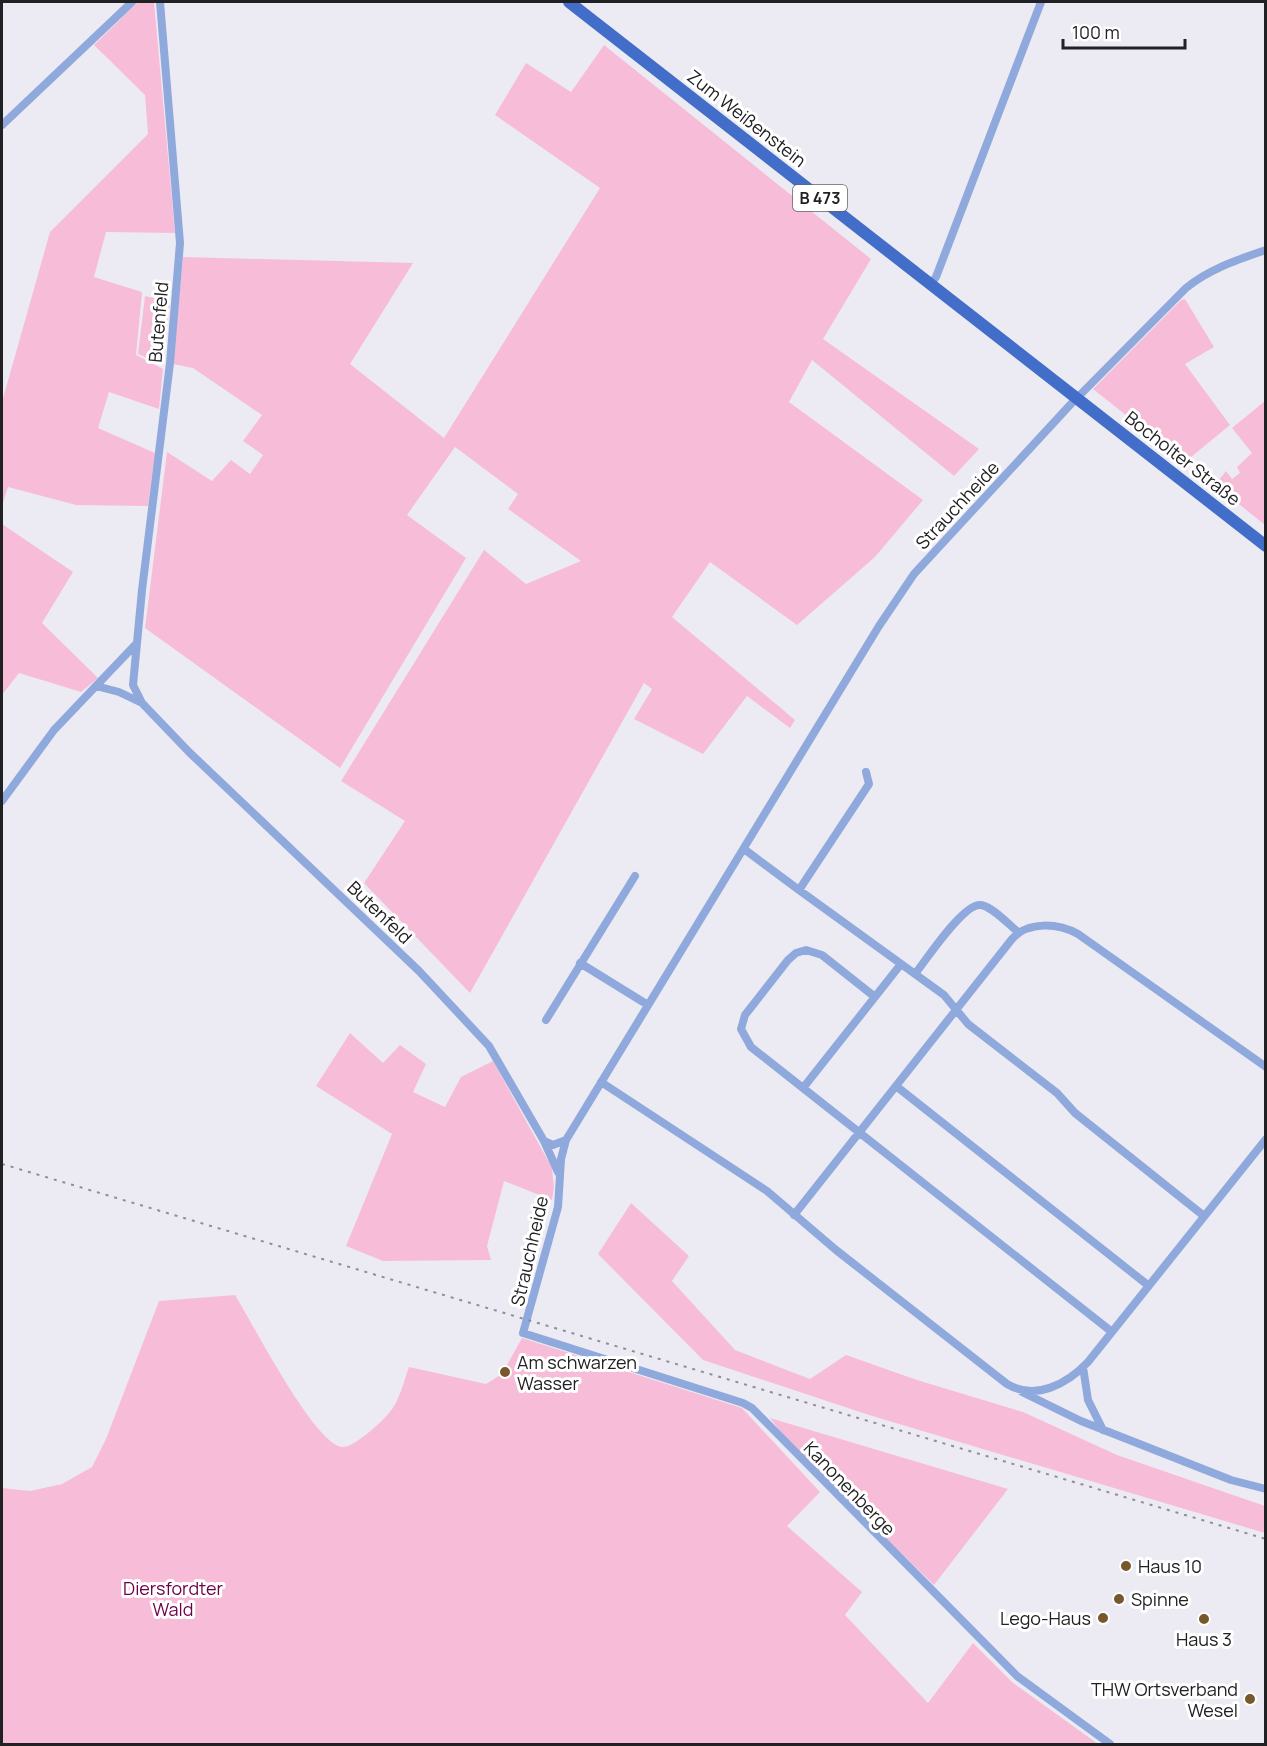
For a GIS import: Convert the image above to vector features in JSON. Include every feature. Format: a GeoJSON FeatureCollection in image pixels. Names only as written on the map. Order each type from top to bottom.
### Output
{"type":"FeatureCollection","features":[{"type":"Feature","properties":{"kind":"main road","name":"Zum Weißenstein"},"geometry":{"type":"LineString","coordinates":[[569,2],[1074,396]]}},
{"type":"Feature","properties":{"kind":"main road","name":"Bocholter Straße"},"geometry":{"type":"LineString","coordinates":[[1074,396],[1266,546]]}},
{"type":"Feature","properties":{"kind":"street"},"geometry":{"type":"LineString","coordinates":[[2,125],[132,2]]}},
{"type":"Feature","properties":{"kind":"street","name":"Butenfeld"},"geometry":{"type":"LineString","coordinates":[[160,2],[180,243],[170,363],[136,644],[134,685],[142,703],[189,752],[419,971],[489,1046],[544,1141],[559,1173]]}},
{"type":"Feature","properties":{"kind":"street"},"geometry":{"type":"LineString","coordinates":[[931,284],[1041,2]]}},
{"type":"Feature","properties":{"kind":"street","name":"Strauchheide"},"geometry":{"type":"LineString","coordinates":[[523,1333],[558,1208],[559,1173],[566,1140],[879,626],[914,574],[1074,396],[1198,279],[1224,265],[1266,250]]}},
{"type":"Feature","properties":{"kind":"street"},"geometry":{"type":"LineString","coordinates":[[2,801],[54,730],[136,644]]}},
{"type":"Feature","properties":{"kind":"street","name":"Butenfeld"},"geometry":{"type":"LineString","coordinates":[[96,686],[119,692],[142,703]]}},
{"type":"Feature","properties":{"kind":"street"},"geometry":{"type":"LineString","coordinates":[[799,890],[869,784],[866,772]]}},
{"type":"Feature","properties":{"kind":"street"},"geometry":{"type":"LineString","coordinates":[[744,849],[944,995],[968,1024],[1058,1093],[1075,1113],[1204,1216]]}},
{"type":"Feature","properties":{"kind":"street"},"geometry":{"type":"LineString","coordinates":[[546,1020],[635,876]]}},
{"type":"Feature","properties":{"kind":"street"},"geometry":{"type":"LineString","coordinates":[[915,974],[962,914],[974,906],[984,906],[1018,932]]}},
{"type":"Feature","properties":{"kind":"street"},"geometry":{"type":"LineString","coordinates":[[794,1215],[1018,932],[1051,926],[1078,934],[1266,1067]]}},
{"type":"Feature","properties":{"kind":"street"},"geometry":{"type":"LineString","coordinates":[[874,997],[812,950],[796,953],[745,1015],[742,1034],[751,1047],[1112,1332]]}},
{"type":"Feature","properties":{"kind":"street"},"geometry":{"type":"LineString","coordinates":[[580,963],[648,1005]]}},
{"type":"Feature","properties":{"kind":"street"},"geometry":{"type":"LineString","coordinates":[[802,1088],[901,964]]}},
{"type":"Feature","properties":{"kind":"street"},"geometry":{"type":"LineString","coordinates":[[601,1082],[767,1191],[794,1215],[999,1377],[1019,1390],[1044,1405],[1104,1430],[1231,1480],[1266,1489]]}},
{"type":"Feature","properties":{"kind":"street"},"geometry":{"type":"LineString","coordinates":[[896,1086],[1149,1286]]}},
{"type":"Feature","properties":{"kind":"street"},"geometry":{"type":"LineString","coordinates":[[1019,1390],[1034,1391],[1053,1387],[1070,1378],[1083,1367],[1266,1139]]}},
{"type":"Feature","properties":{"kind":"street"},"geometry":{"type":"LineString","coordinates":[[544,1141],[553,1144],[566,1140]]}},
{"type":"Feature","properties":{"kind":"street","name":"Kanonenberge"},"geometry":{"type":"LineString","coordinates":[[523,1333],[743,1403],[752,1408],[1017,1676],[1110,1744]]}},
{"type":"Feature","properties":{"kind":"street"},"geometry":{"type":"LineString","coordinates":[[1083,1367],[1088,1400],[1104,1430]]}},
{"type":"Feature","properties":{"kind":"green space"},"geometry":{"type":"Polygon","coordinates":[[[138,2],[154,2],[175,233],[106,232],[94,277],[142,292],[136,355],[163,369],[159,409],[109,392],[98,428],[155,453],[148,506],[76,505],[8,487],[2,506],[2,402],[50,232],[148,134],[145,95],[94,45],[138,2]]]}},
{"type":"Feature","properties":{"kind":"green space"},"geometry":{"type":"Polygon","coordinates":[[[604,45],[871,259],[823,339],[979,449],[954,476],[812,360],[789,402],[923,500],[875,557],[797,625],[710,562],[672,617],[795,720],[790,728],[747,696],[703,754],[634,719],[652,689],[644,683],[470,993],[364,883],[405,821],[341,781],[484,550],[526,584],[581,561],[508,509],[518,494],[455,447],[407,515],[466,558],[340,768],[145,628],[167,452],[212,481],[231,460],[250,474],[263,455],[243,441],[262,415],[193,368],[173,364],[183,257],[413,263],[350,364],[444,438],[600,188],[495,115],[526,63],[571,92],[604,45]]]}},
{"type":"Feature","properties":{"kind":"green space"},"geometry":{"type":"Polygon","coordinates":[[[145,296],[170,302],[163,365],[138,354],[145,296]]]}},
{"type":"Feature","properties":{"kind":"green space"},"geometry":{"type":"Polygon","coordinates":[[[1185,299],[1214,347],[1185,364],[1230,425],[1185,462],[1093,389],[1181,300],[1185,299]]]}},
{"type":"Feature","properties":{"kind":"green space"},"geometry":{"type":"Polygon","coordinates":[[[1265,401],[1265,525],[1215,485],[1226,471],[1232,479],[1240,473],[1237,467],[1252,453],[1232,428],[1265,401]]]}},
{"type":"Feature","properties":{"kind":"green space"},"geometry":{"type":"Polygon","coordinates":[[[2,524],[73,572],[42,623],[98,678],[81,692],[19,673],[2,695],[2,524]]]}},
{"type":"Feature","properties":{"kind":"green space"},"geometry":{"type":"Polygon","coordinates":[[[350,1033],[383,1063],[400,1045],[426,1064],[413,1092],[445,1107],[461,1077],[493,1061],[552,1168],[554,1187],[552,1200],[504,1181],[487,1246],[491,1260],[383,1261],[346,1246],[392,1134],[316,1086],[350,1033]]]}},
{"type":"Feature","properties":{"kind":"green space"},"geometry":{"type":"Polygon","coordinates":[[[631,1203],[689,1256],[672,1281],[735,1350],[810,1379],[846,1355],[917,1380],[1023,1412],[1117,1455],[1265,1506],[1265,1533],[869,1415],[703,1360],[598,1254],[631,1203]]]}},
{"type":"Feature","properties":{"kind":"green space","name":"Diersfordter Wald"},"geometry":{"type":"Polygon","coordinates":[[[235,1295],[300,1405],[330,1441],[342,1447],[353,1444],[389,1413],[398,1397],[409,1367],[486,1384],[502,1374],[522,1338],[742,1408],[820,1492],[787,1526],[862,1592],[845,1615],[928,1703],[973,1643],[1012,1682],[1098,1744],[2,1744],[2,1488],[30,1491],[62,1484],[92,1467],[106,1439],[159,1301],[235,1295]]]}},
{"type":"Feature","properties":{"kind":"green space"},"geometry":{"type":"Polygon","coordinates":[[[770,1418],[1008,1489],[934,1585],[793,1448],[770,1418]]]}},
{"type":"Feature","properties":{"kind":"railway"},"geometry":{"type":"LineString","coordinates":[[2,1164],[1266,1539]]}},
{"type":"Feature","properties":{"kind":"place","name":"Am schwarzen Wasser"},"geometry":{"type":"Point","coordinates":[505,1372]}},
{"type":"Feature","properties":{"kind":"place","name":"Haus 10"},"geometry":{"type":"Point","coordinates":[1126,1566]}},
{"type":"Feature","properties":{"kind":"place","name":"Spinne"},"geometry":{"type":"Point","coordinates":[1119,1599]}},
{"type":"Feature","properties":{"kind":"place","name":"Lego-Haus"},"geometry":{"type":"Point","coordinates":[1103,1618]}},
{"type":"Feature","properties":{"kind":"place","name":"Haus 3"},"geometry":{"type":"Point","coordinates":[1204,1619]}},
{"type":"Feature","properties":{"kind":"place","name":"THW Ortsverband Wesel"},"geometry":{"type":"Point","coordinates":[1250,1699]}}]}
